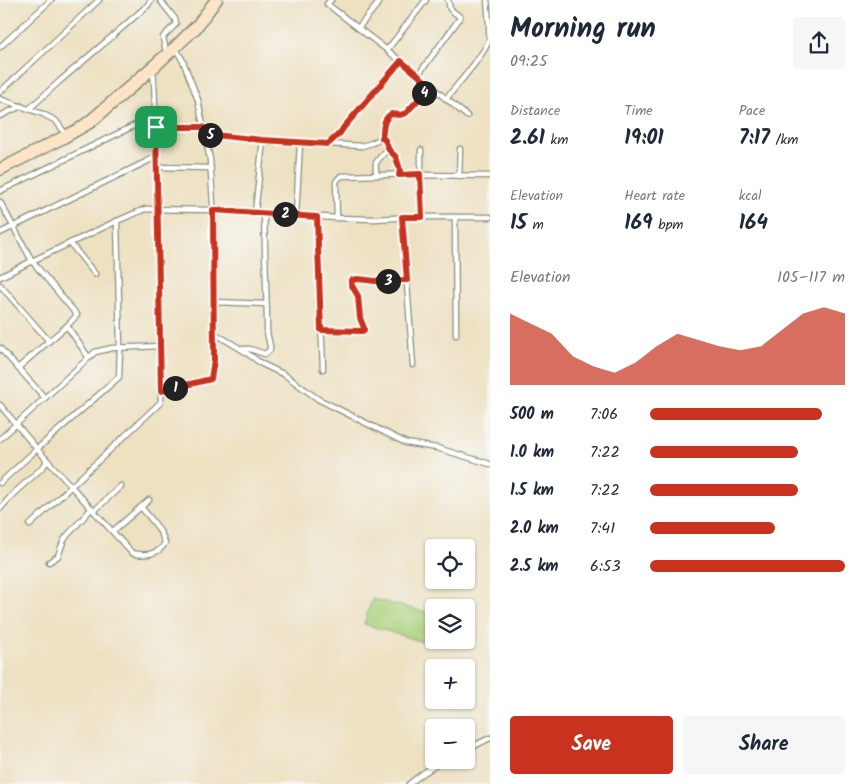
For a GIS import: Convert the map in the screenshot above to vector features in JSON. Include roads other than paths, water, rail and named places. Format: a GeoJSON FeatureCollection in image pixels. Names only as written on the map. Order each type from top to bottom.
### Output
{"type":"FeatureCollection","features":[{"type":"Feature","properties":{"kind":"main road"},"geometry":{"type":"LineString","coordinates":[[0,172],[92,124],[153,71],[213,0]]}},
{"type":"Feature","properties":{"kind":"main road"},"geometry":{"type":"LineString","coordinates":[[0,167],[78,127],[166,52],[197,30],[219,0]]}},
{"type":"Feature","properties":{"kind":"street"},"geometry":{"type":"LineString","coordinates":[[0,47],[51,0]]}},
{"type":"Feature","properties":{"kind":"street"},"geometry":{"type":"LineString","coordinates":[[0,92],[99,0]]}},
{"type":"Feature","properties":{"kind":"street"},"geometry":{"type":"LineString","coordinates":[[29,109],[148,5],[151,0]]}},
{"type":"Feature","properties":{"kind":"street"},"geometry":{"type":"LineString","coordinates":[[160,0],[176,24],[163,37],[166,52]]}},
{"type":"Feature","properties":{"kind":"street"},"geometry":{"type":"LineString","coordinates":[[322,0],[329,2],[358,28],[467,116]]}},
{"type":"Feature","properties":{"kind":"street"},"geometry":{"type":"LineString","coordinates":[[358,28],[381,0]]}},
{"type":"Feature","properties":{"kind":"street"},"geometry":{"type":"LineString","coordinates":[[387,50],[426,0]]}},
{"type":"Feature","properties":{"kind":"street"},"geometry":{"type":"LineString","coordinates":[[418,75],[460,18],[450,8],[448,0]]}},
{"type":"Feature","properties":{"kind":"street"},"geometry":{"type":"LineString","coordinates":[[446,98],[488,44],[487,0]]}},
{"type":"Feature","properties":{"kind":"street"},"geometry":{"type":"LineString","coordinates":[[161,391],[211,379],[214,360],[213,210],[210,168],[198,100],[183,61],[174,48]]}},
{"type":"Feature","properties":{"kind":"street"},"geometry":{"type":"LineString","coordinates":[[328,144],[340,133],[401,61]]}},
{"type":"Feature","properties":{"kind":"street"},"geometry":{"type":"LineString","coordinates":[[30,526],[162,400],[156,115],[153,71]]}},
{"type":"Feature","properties":{"kind":"street"},"geometry":{"type":"LineString","coordinates":[[399,175],[400,170],[396,157],[387,148],[385,140],[382,138],[383,124],[391,114],[400,115],[406,113],[431,86]]}},
{"type":"Feature","properties":{"kind":"street"},"geometry":{"type":"LineString","coordinates":[[0,99],[43,114],[56,121],[65,134]]}},
{"type":"Feature","properties":{"kind":"street"},"geometry":{"type":"LineString","coordinates":[[0,116],[21,106]]}},
{"type":"Feature","properties":{"kind":"street"},"geometry":{"type":"LineString","coordinates":[[0,191],[156,115]]}},
{"type":"Feature","properties":{"kind":"street"},"geometry":{"type":"LineString","coordinates":[[156,127],[203,127]]}},
{"type":"Feature","properties":{"kind":"street"},"geometry":{"type":"LineString","coordinates":[[205,134],[300,143],[362,146],[372,144],[382,138]]}},
{"type":"Feature","properties":{"kind":"street"},"geometry":{"type":"LineString","coordinates":[[255,213],[262,140]]}},
{"type":"Feature","properties":{"kind":"street"},"geometry":{"type":"LineString","coordinates":[[296,215],[300,143]]}},
{"type":"Feature","properties":{"kind":"street"},"geometry":{"type":"LineString","coordinates":[[377,175],[376,163],[386,152],[387,148]]}},
{"type":"Feature","properties":{"kind":"street"},"geometry":{"type":"LineString","coordinates":[[459,176],[460,148]]}},
{"type":"Feature","properties":{"kind":"street"},"geometry":{"type":"LineString","coordinates":[[421,150],[422,217]]}},
{"type":"Feature","properties":{"kind":"street"},"geometry":{"type":"LineString","coordinates":[[0,233],[156,157]]}},
{"type":"Feature","properties":{"kind":"street"},"geometry":{"type":"LineString","coordinates":[[157,167],[210,168]]}},
{"type":"Feature","properties":{"kind":"street"},"geometry":{"type":"LineString","coordinates":[[337,218],[336,182],[341,176],[490,176]]}},
{"type":"Feature","properties":{"kind":"street"},"geometry":{"type":"LineString","coordinates":[[0,202],[32,261],[77,315],[67,326],[18,368]]}},
{"type":"Feature","properties":{"kind":"street"},"geometry":{"type":"LineString","coordinates":[[0,277],[145,209],[213,210],[375,219],[402,217],[490,217]]}},
{"type":"Feature","properties":{"kind":"street"},"geometry":{"type":"LineString","coordinates":[[241,349],[250,349],[265,354],[270,350],[270,340],[267,332],[264,213]]}},
{"type":"Feature","properties":{"kind":"street"},"geometry":{"type":"LineString","coordinates":[[317,217],[322,369]]}},
{"type":"Feature","properties":{"kind":"street"},"geometry":{"type":"LineString","coordinates":[[402,217],[413,365]]}},
{"type":"Feature","properties":{"kind":"street"},"geometry":{"type":"LineString","coordinates":[[455,217],[456,335]]}},
{"type":"Feature","properties":{"kind":"street"},"geometry":{"type":"LineString","coordinates":[[0,483],[119,377],[117,221]]}},
{"type":"Feature","properties":{"kind":"street"},"geometry":{"type":"LineString","coordinates":[[70,243],[95,274]]}},
{"type":"Feature","properties":{"kind":"street"},"geometry":{"type":"LineString","coordinates":[[321,330],[364,330],[359,312],[358,296],[351,284],[352,280],[407,280]]}},
{"type":"Feature","properties":{"kind":"street"},"geometry":{"type":"LineString","coordinates":[[0,285],[49,341]]}},
{"type":"Feature","properties":{"kind":"street"},"geometry":{"type":"LineString","coordinates":[[214,302],[266,304]]}},
{"type":"Feature","properties":{"kind":"street"},"geometry":{"type":"LineString","coordinates":[[67,326],[89,358]]}},
{"type":"Feature","properties":{"kind":"street"},"geometry":{"type":"LineString","coordinates":[[214,333],[262,364],[285,375],[318,399],[406,443],[437,448],[490,464]]}},
{"type":"Feature","properties":{"kind":"street"},"geometry":{"type":"LineString","coordinates":[[0,439],[95,352],[120,348],[161,346]]}},
{"type":"Feature","properties":{"kind":"street"},"geometry":{"type":"LineString","coordinates":[[0,348],[45,398]]}},
{"type":"Feature","properties":{"kind":"street"},"geometry":{"type":"LineString","coordinates":[[0,405],[45,458],[132,553],[149,554],[158,552],[165,543],[164,538],[141,507]]}},
{"type":"Feature","properties":{"kind":"street"},"geometry":{"type":"LineString","coordinates":[[0,509],[13,494],[43,467],[46,463],[45,458]]}},
{"type":"Feature","properties":{"kind":"street"},"geometry":{"type":"LineString","coordinates":[[49,562],[58,556],[66,537],[93,510],[122,486]]}},
{"type":"Feature","properties":{"kind":"street"},"geometry":{"type":"LineString","coordinates":[[113,532],[149,500]]}},
{"type":"Feature","properties":{"kind":"street"},"geometry":{"type":"LineString","coordinates":[[475,746],[490,738]]}},
{"type":"Feature","properties":{"kind":"street"},"geometry":{"type":"LineString","coordinates":[[409,784],[430,769]]}}]}
